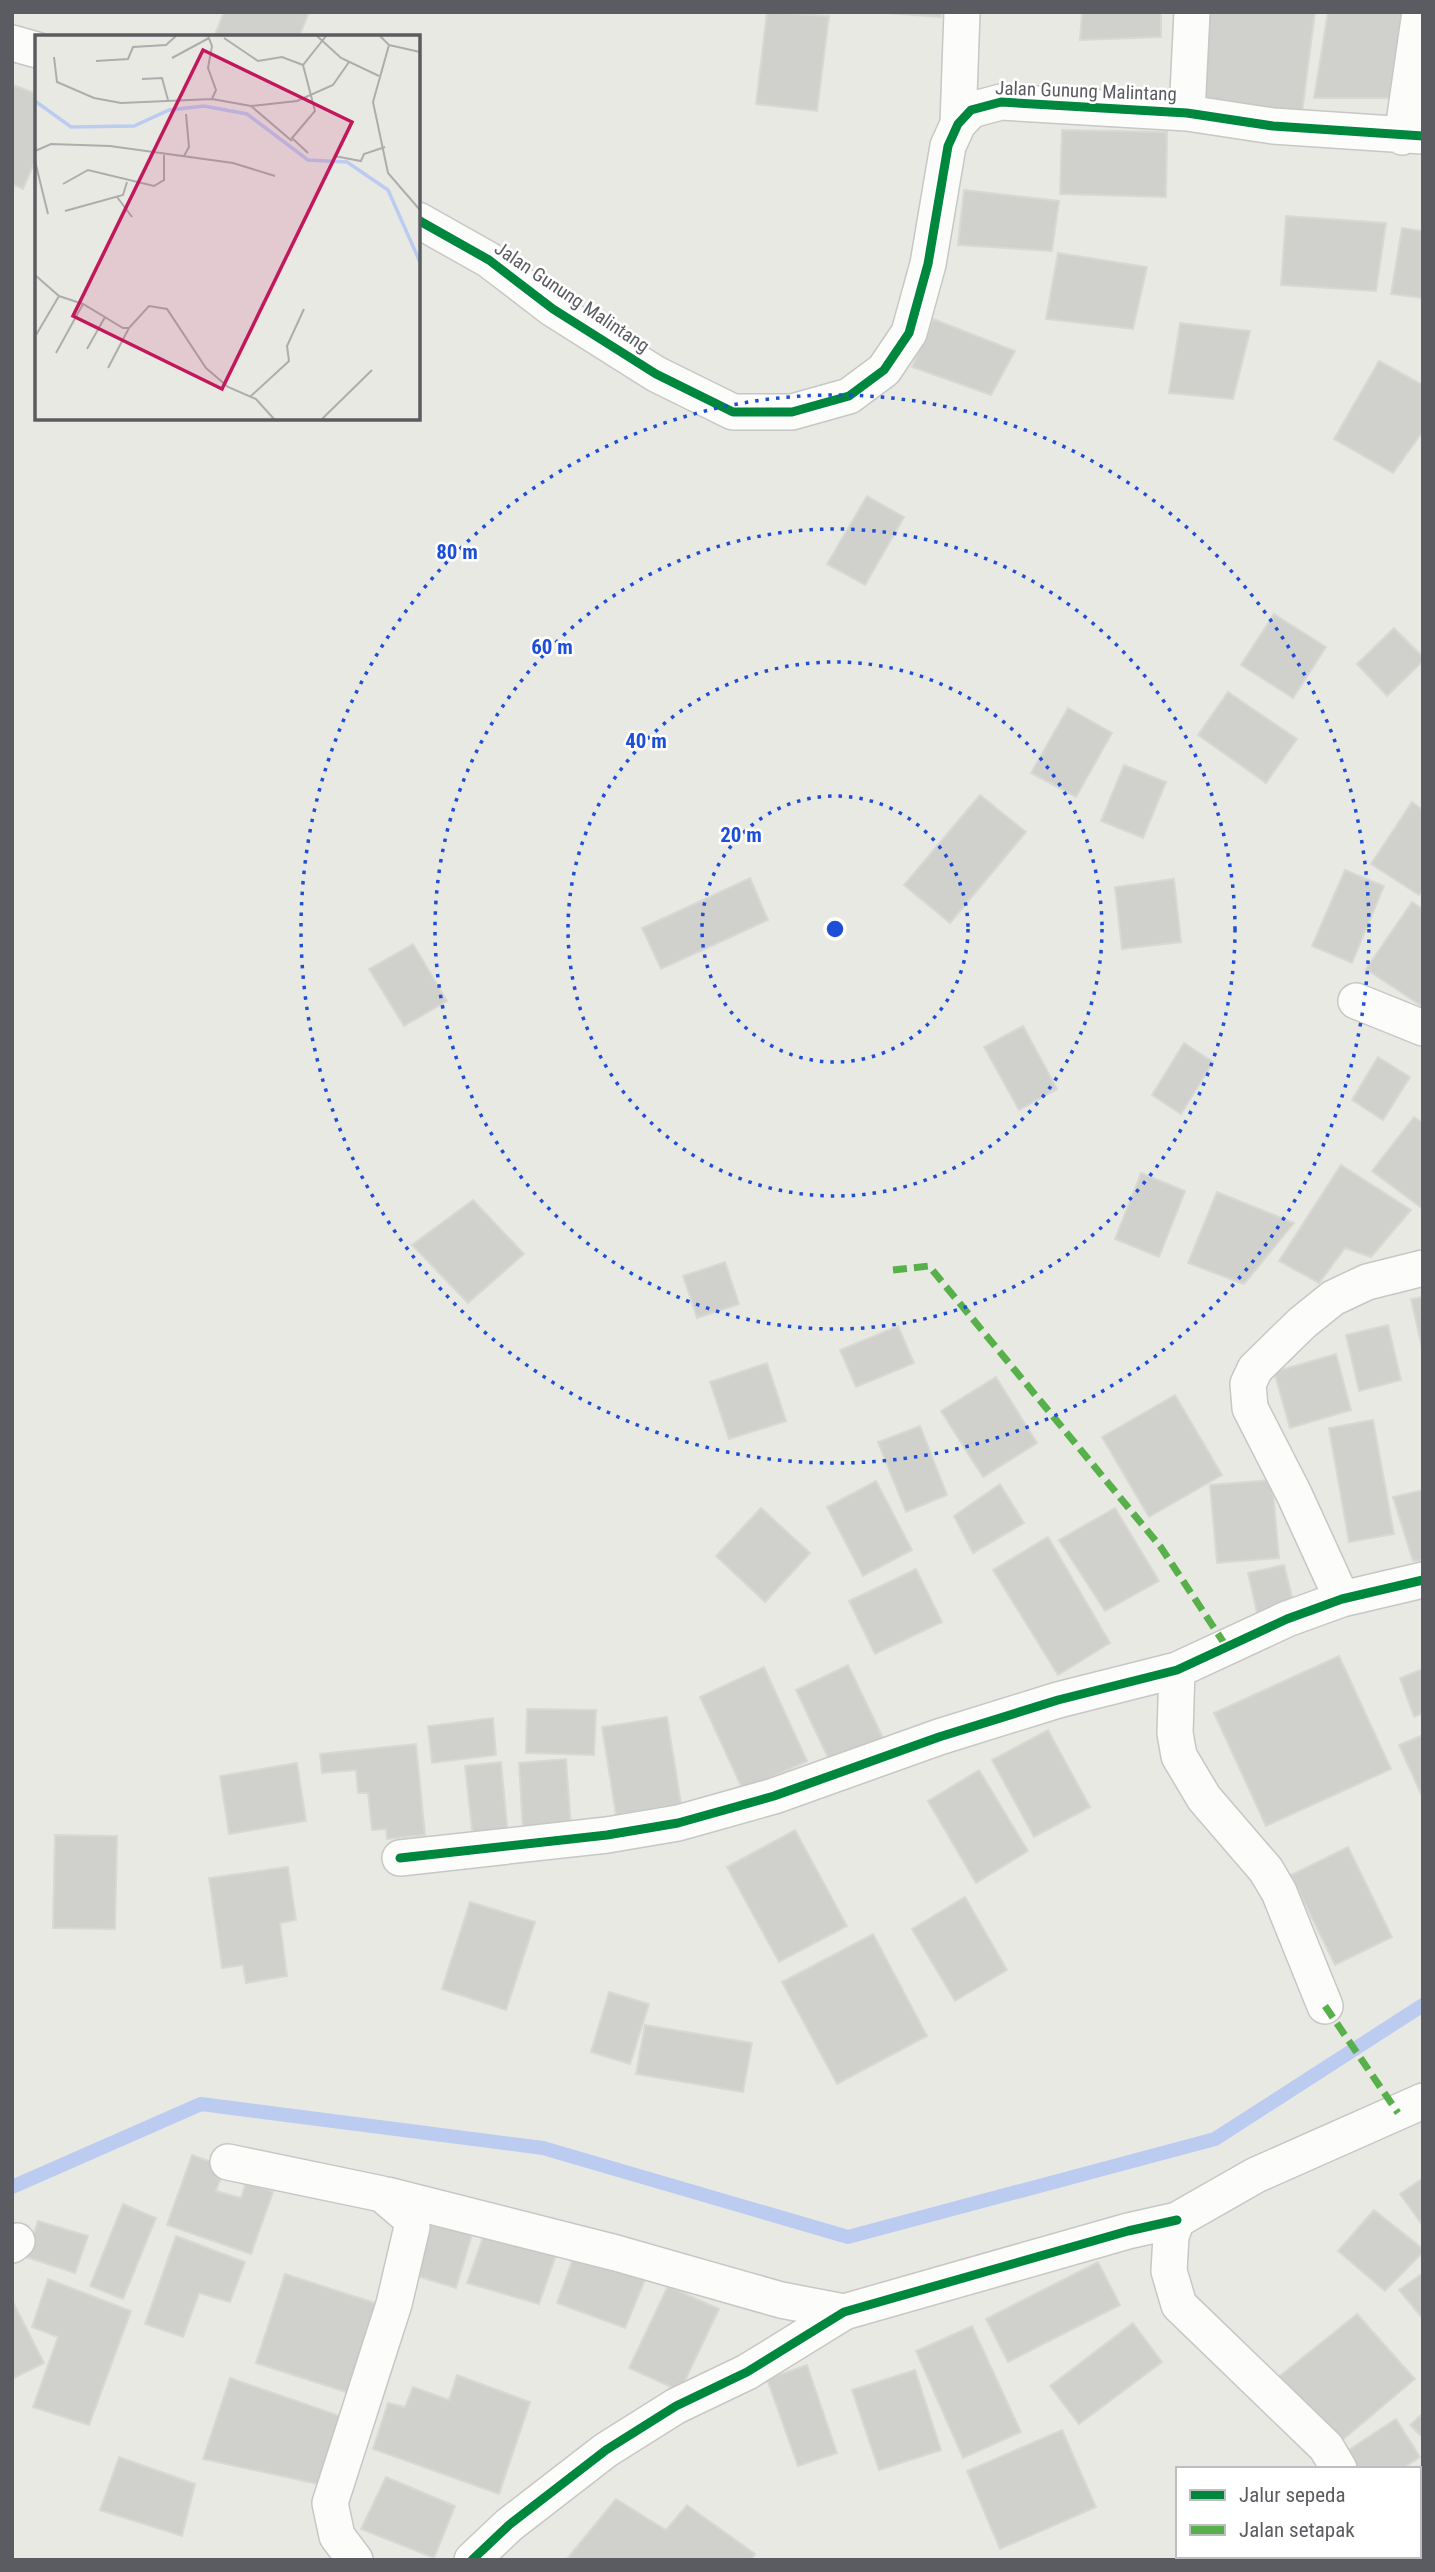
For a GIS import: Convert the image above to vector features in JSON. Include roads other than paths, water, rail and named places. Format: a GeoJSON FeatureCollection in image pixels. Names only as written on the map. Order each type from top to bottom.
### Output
{"type":"FeatureCollection","features":[{"type":"Feature","properties":{"kind":"street"},"geometry":{"type":"LineString","coordinates":[[958,124],[962,12]]}},
{"type":"Feature","properties":{"kind":"street"},"geometry":{"type":"LineString","coordinates":[[1187,113],[1192,12]]}},
{"type":"Feature","properties":{"kind":"street"},"geometry":{"type":"LineString","coordinates":[[1412,137],[1420,12]]}},
{"type":"Feature","properties":{"kind":"street"},"geometry":{"type":"LineString","coordinates":[[12,43],[35,49]]}},
{"type":"Feature","properties":{"kind":"street","name":"Jalan Gunung Malintang"},"geometry":{"type":"LineString","coordinates":[[420,221],[489,260],[553,309],[656,374],[733,412],[792,412],[849,396],[884,370],[909,333],[928,264],[948,146],[958,124],[971,110],[1001,102],[1187,113],[1273,126],[1412,137]]}},
{"type":"Feature","properties":{"kind":"street"},"geometry":{"type":"LineString","coordinates":[[1356,1002],[1423,1028]]}},
{"type":"Feature","properties":{"kind":"street"},"geometry":{"type":"LineString","coordinates":[[1342,1599],[1251,1408],[1248,1384],[1255,1369],[1333,1297],[1367,1282],[1423,1268]]}},
{"type":"Feature","properties":{"kind":"street"},"geometry":{"type":"LineString","coordinates":[[400,1858],[607,1835],[678,1823],[774,1796],[1018,1712],[1177,1670],[1287,1619],[1342,1599],[1423,1580]]}},
{"type":"Feature","properties":{"kind":"street"},"geometry":{"type":"LineString","coordinates":[[1177,1670],[1175,1733],[1179,1756],[1204,1798],[1266,1870],[1279,1892],[1325,2006]]}},
{"type":"Feature","properties":{"kind":"street"},"geometry":{"type":"LineString","coordinates":[[472,2560],[509,2525],[606,2450],[677,2406],[747,2372],[845,2312],[1128,2231],[1177,2220],[1256,2175],[1423,2101]]}},
{"type":"Feature","properties":{"kind":"street"},"geometry":{"type":"LineString","coordinates":[[228,2162],[382,2194],[616,2253],[781,2300],[845,2312]]}},
{"type":"Feature","properties":{"kind":"street"},"geometry":{"type":"LineString","coordinates":[[355,2560],[338,2536],[330,2503],[332,2490],[394,2304],[412,2227],[410,2218],[382,2194]]}},
{"type":"Feature","properties":{"kind":"street"},"geometry":{"type":"LineString","coordinates":[[1177,2220],[1171,2236],[1168,2272],[1179,2305],[1326,2447],[1338,2467]]}},
{"type":"Feature","properties":{"kind":"waterway"},"geometry":{"type":"LineString","coordinates":[[12,2187],[201,2104],[543,2148],[848,2237],[1215,2139],[1423,2005]]}}]}
